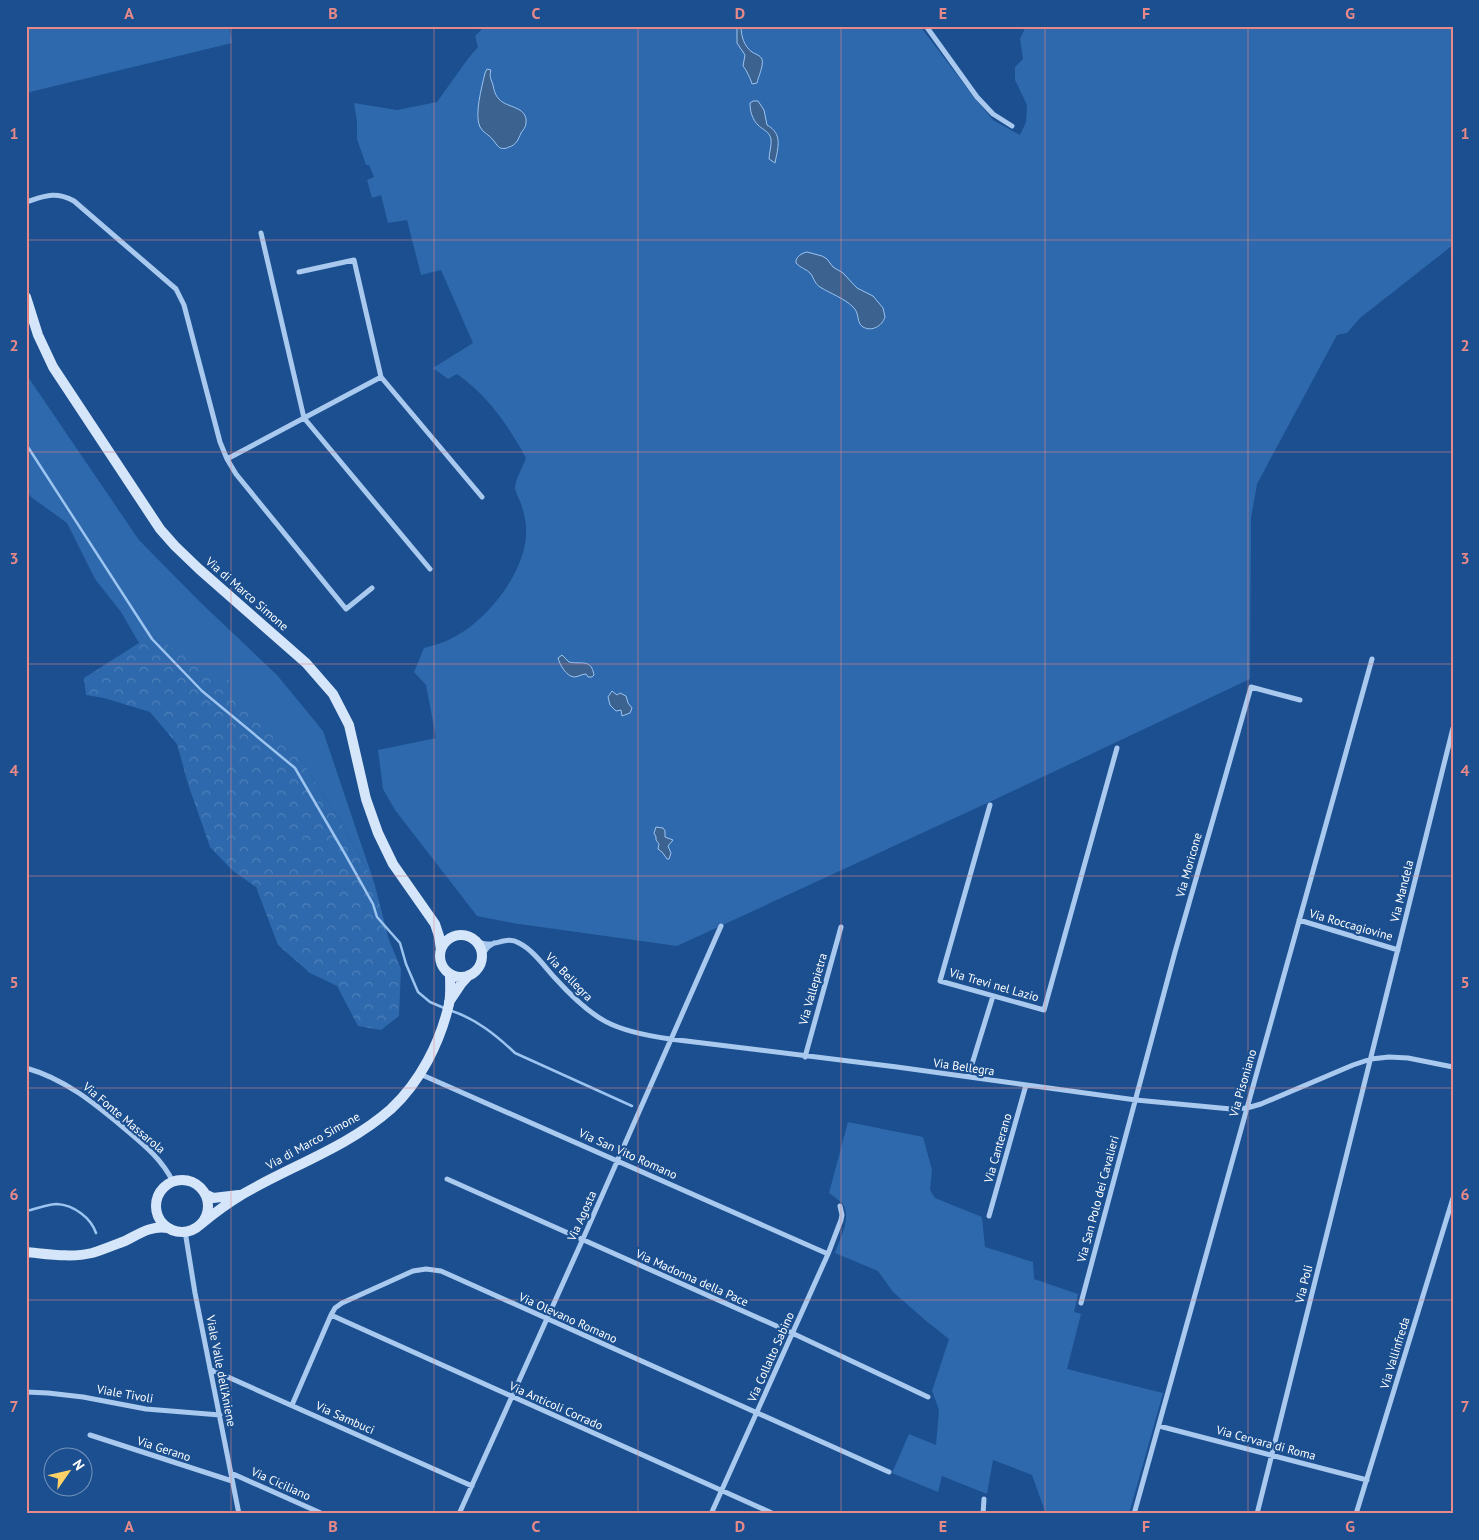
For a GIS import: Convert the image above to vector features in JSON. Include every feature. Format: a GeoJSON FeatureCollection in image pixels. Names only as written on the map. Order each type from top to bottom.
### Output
{"type":"FeatureCollection","features":[{"type":"Feature","properties":{"kind":"street"},"geometry":{"type":"LineString","coordinates":[[926,26],[978,97],[993,114],[1012,126]]}},
{"type":"Feature","properties":{"kind":"street"},"geometry":{"type":"LineString","coordinates":[[26,202],[56,194],[74,201],[178,291],[184,305],[220,442],[236,474],[346,609],[372,588]]}},
{"type":"Feature","properties":{"kind":"street"},"geometry":{"type":"LineString","coordinates":[[261,233],[304,418],[430,569]]}},
{"type":"Feature","properties":{"kind":"street"},"geometry":{"type":"LineString","coordinates":[[299,272],[354,260],[380,378],[482,497]]}},
{"type":"Feature","properties":{"kind":"street","name":"Via di Marco Simone"},"geometry":{"type":"LineString","coordinates":[[26,297],[38,335],[53,366],[160,530],[199,569],[294,651],[333,694],[349,725],[366,798],[378,833],[393,864],[430,917],[437,930],[441,950]]}},
{"type":"Feature","properties":{"kind":"street"},"geometry":{"type":"LineString","coordinates":[[227,459],[380,378]]}},
{"type":"Feature","properties":{"kind":"street","name":"Via Pisoniano"},"geometry":{"type":"LineString","coordinates":[[1134,1514],[1372,659]]}},
{"type":"Feature","properties":{"kind":"street","name":"Via Moricone"},"geometry":{"type":"LineString","coordinates":[[1136,1100],[1174,952],[1251,687],[1300,700]]}},
{"type":"Feature","properties":{"kind":"street","name":"Via Mandela"},"geometry":{"type":"LineString","coordinates":[[1371,1059],[1453,728]]}},
{"type":"Feature","properties":{"kind":"street","name":"Via Trevi nel Lazio"},"geometry":{"type":"LineString","coordinates":[[990,805],[940,981],[1044,1010],[1117,748]]}},
{"type":"Feature","properties":{"kind":"street","name":"Via di Marco Simone"},"geometry":{"type":"LineString","coordinates":[[430,917],[441,927],[462,935]]}},
{"type":"Feature","properties":{"kind":"street","name":"Via Roccagiovine"},"geometry":{"type":"LineString","coordinates":[[1299,920],[1398,950]]}},
{"type":"Feature","properties":{"kind":"street","name":"Via Agosta"},"geometry":{"type":"LineString","coordinates":[[459,1514],[721,926]]}},
{"type":"Feature","properties":{"kind":"street","name":"Via Vallepietra"},"geometry":{"type":"LineString","coordinates":[[805,1057],[841,927]]}},
{"type":"Feature","properties":{"kind":"street"},"geometry":{"type":"LineString","coordinates":[[482,956],[475,940],[462,935],[449,939],[444,944],[440,956],[441,963],[450,974],[459,977],[469,975],[478,967],[488,947],[497,942]]}},
{"type":"Feature","properties":{"kind":"street","name":"Via Bellegra"},"geometry":{"type":"LineString","coordinates":[[475,940],[486,944],[507,939],[525,946],[575,1000],[602,1020],[627,1031],[670,1039],[897,1067],[1026,1086],[1226,1109],[1246,1108],[1261,1104],[1371,1059],[1389,1057],[1408,1058],[1453,1067]]}},
{"type":"Feature","properties":{"kind":"street","name":"Via di Marco Simone"},"geometry":{"type":"LineString","coordinates":[[200,1225],[242,1194],[340,1143],[390,1110],[420,1074],[439,1036],[449,1002],[450,974]]}},
{"type":"Feature","properties":{"kind":"street","name":"Via di Marco Simone"},"geometry":{"type":"LineString","coordinates":[[449,1002],[469,975]]}},
{"type":"Feature","properties":{"kind":"street"},"geometry":{"type":"LineString","coordinates":[[968,1077],[993,996]]}},
{"type":"Feature","properties":{"kind":"street","name":"Via Poli"},"geometry":{"type":"LineString","coordinates":[[1257,1514],[1371,1059]]}},
{"type":"Feature","properties":{"kind":"street","name":"Via Fonte Massarola"},"geometry":{"type":"LineString","coordinates":[[26,1068],[58,1080],[74,1089],[99,1108],[158,1158],[173,1182]]}},
{"type":"Feature","properties":{"kind":"street","name":"Via San Vito Romano"},"geometry":{"type":"LineString","coordinates":[[420,1074],[828,1254]]}},
{"type":"Feature","properties":{"kind":"street","name":"Via Canterano"},"geometry":{"type":"LineString","coordinates":[[989,1216],[1026,1086]]}},
{"type":"Feature","properties":{"kind":"street","name":"Via San Polo dei Cavalieri"},"geometry":{"type":"LineString","coordinates":[[1080,1303],[1136,1100]]}},
{"type":"Feature","properties":{"kind":"street","name":"Via Madonna della Pace"},"geometry":{"type":"LineString","coordinates":[[446,1179],[792,1333],[928,1397]]}},
{"type":"Feature","properties":{"kind":"street"},"geometry":{"type":"LineString","coordinates":[[26,1252],[57,1255],[90,1253],[118,1244],[150,1228],[168,1228],[185,1232],[200,1225],[205,1218],[208,1202],[205,1194],[201,1188],[188,1181],[173,1182],[162,1189],[152,1220],[139,1233]]}},
{"type":"Feature","properties":{"kind":"street","name":"Via di Marco Simone"},"geometry":{"type":"LineString","coordinates":[[205,1194],[213,1198],[242,1194]]}},
{"type":"Feature","properties":{"kind":"street","name":"Via Vallinfreda"},"geometry":{"type":"LineString","coordinates":[[1356,1514],[1453,1198]]}},
{"type":"Feature","properties":{"kind":"street","name":"Via Collalto Sabino"},"geometry":{"type":"LineString","coordinates":[[711,1514],[828,1254],[842,1216],[840,1206]]}},
{"type":"Feature","properties":{"kind":"street"},"geometry":{"type":"LineString","coordinates":[[156,1207],[158,1215],[168,1228]]}},
{"type":"Feature","properties":{"kind":"street","name":"Viale Valle dell'Aniene"},"geometry":{"type":"LineString","coordinates":[[185,1232],[238,1514]]}},
{"type":"Feature","properties":{"kind":"street","name":"Via Olevano Romano"},"geometry":{"type":"LineString","coordinates":[[292,1405],[335,1308],[342,1303],[413,1271],[426,1268],[441,1271],[889,1472]]}},
{"type":"Feature","properties":{"kind":"street","name":"Via Anticoli Corrado"},"geometry":{"type":"LineString","coordinates":[[331,1316],[774,1514]]}},
{"type":"Feature","properties":{"kind":"street","name":"Via Sambuci"},"geometry":{"type":"LineString","coordinates":[[210,1369],[472,1486]]}},
{"type":"Feature","properties":{"kind":"street","name":"Viale Tivoli"},"geometry":{"type":"LineString","coordinates":[[26,1392],[84,1398],[146,1409],[220,1415]]}},
{"type":"Feature","properties":{"kind":"street","name":"Via Cervara di Roma"},"geometry":{"type":"LineString","coordinates":[[1159,1426],[1367,1480]]}},
{"type":"Feature","properties":{"kind":"street","name":"Via Gerano"},"geometry":{"type":"LineString","coordinates":[[90,1435],[232,1481]]}},
{"type":"Feature","properties":{"kind":"street","name":"Via Ciciliano"},"geometry":{"type":"LineString","coordinates":[[231,1473],[323,1514]]}},
{"type":"Feature","properties":{"kind":"street"},"geometry":{"type":"LineString","coordinates":[[983,1514],[984,1499]]}},
{"type":"Feature","properties":{"kind":"green space"},"geometry":{"type":"Polygon","coordinates":[[[26,26],[231,26],[229,27],[232,43],[26,93],[26,26]]]}},
{"type":"Feature","properties":{"kind":"green space"},"geometry":{"type":"Polygon","coordinates":[[[485,26],[920,26],[993,120],[1020,135],[1026,122],[1027,105],[1015,80],[1015,67],[1023,59],[1020,39],[1026,26],[1453,26],[1453,245],[1360,318],[1347,333],[1337,335],[1257,484],[1251,518],[1250,679],[677,946],[512,923],[477,916],[395,810],[383,789],[378,750],[436,738],[426,685],[414,672],[424,648],[456,636],[481,618],[503,593],[512,579],[524,550],[526,535],[524,514],[515,487],[526,458],[512,434],[479,392],[457,374],[448,379],[433,368],[473,343],[441,270],[421,275],[407,220],[388,223],[381,195],[372,198],[367,180],[374,177],[369,165],[366,165],[357,139],[354,103],[397,110],[437,102],[478,47],[475,36],[485,26]]]}},
{"type":"Feature","properties":{"kind":"green space"},"geometry":{"type":"Polygon","coordinates":[[[26,374],[139,540],[200,602],[277,675],[323,731],[374,882],[340,821],[300,758],[139,643],[121,612],[95,579],[67,523],[31,497],[26,490],[26,374]]]}},
{"type":"Feature","properties":{"kind":"green space"},"geometry":{"type":"Polygon","coordinates":[[[148,634],[227,679],[300,758],[340,821],[374,882],[389,940],[401,969],[399,1016],[381,1030],[358,1026],[337,986],[310,973],[278,945],[256,887],[233,871],[210,847],[188,784],[177,744],[150,712],[104,698],[86,695],[84,678],[139,643],[148,634]]]}},
{"type":"Feature","properties":{"kind":"green space"},"geometry":{"type":"Polygon","coordinates":[[[848,1122],[923,1137],[932,1170],[930,1190],[935,1198],[982,1217],[985,1247],[1033,1262],[1034,1279],[1078,1294],[1074,1312],[1081,1314],[1067,1369],[1163,1393],[1129,1514],[1046,1514],[1032,1475],[993,1460],[987,1494],[942,1476],[938,1492],[892,1473],[909,1434],[936,1445],[939,1410],[932,1391],[949,1339],[893,1292],[878,1271],[835,1253],[845,1224],[846,1212],[843,1204],[829,1193],[848,1122]]]}},
{"type":"Feature","properties":{"kind":"shaded area"},"geometry":{"type":"Polygon","coordinates":[[[737,26],[741,26],[742,37],[747,47],[762,59],[762,68],[757,83],[752,84],[743,66],[745,55],[737,43],[737,26]]]}},
{"type":"Feature","properties":{"kind":"shaded area"},"geometry":{"type":"Polygon","coordinates":[[[487,69],[491,70],[490,74],[495,92],[502,102],[520,110],[526,117],[526,126],[518,140],[506,148],[498,147],[481,129],[478,122],[479,100],[487,69]]]}},
{"type":"Feature","properties":{"kind":"shaded area"},"geometry":{"type":"Polygon","coordinates":[[[758,101],[764,110],[767,125],[775,132],[777,137],[778,146],[775,163],[769,159],[770,136],[756,123],[752,115],[750,103],[758,101]]]}},
{"type":"Feature","properties":{"kind":"shaded area"},"geometry":{"type":"Polygon","coordinates":[[[807,252],[827,259],[833,267],[843,273],[857,288],[873,296],[883,308],[885,317],[882,323],[870,329],[863,327],[859,323],[857,312],[853,307],[846,301],[818,286],[811,274],[796,263],[801,254],[807,252]]]}},
{"type":"Feature","properties":{"kind":"shaded area"},"geometry":{"type":"Polygon","coordinates":[[[562,655],[569,662],[588,664],[591,666],[594,675],[588,677],[584,674],[574,677],[568,675],[558,658],[562,655]]]}},
{"type":"Feature","properties":{"kind":"shaded area"},"geometry":{"type":"Polygon","coordinates":[[[612,691],[617,695],[620,693],[626,696],[632,708],[630,713],[622,716],[621,710],[616,711],[610,705],[608,697],[612,691]]]}},
{"type":"Feature","properties":{"kind":"shaded area"},"geometry":{"type":"Polygon","coordinates":[[[656,827],[663,828],[665,837],[673,840],[668,846],[671,853],[669,859],[658,849],[659,844],[654,833],[656,827]]]}},
{"type":"Feature","properties":{"kind":"waterway"},"geometry":{"type":"LineString","coordinates":[[26,444],[152,639],[202,691],[295,768],[373,904],[377,917],[400,943],[406,964],[418,992],[430,1002],[444,1008]]}},
{"type":"Feature","properties":{"kind":"waterway"},"geometry":{"type":"LineString","coordinates":[[449,1010],[459,1013],[485,1028],[515,1053],[632,1106]]}},
{"type":"Feature","properties":{"kind":"waterway"},"geometry":{"type":"LineString","coordinates":[[26,1211],[53,1204],[70,1207],[86,1217],[96,1233]]}}]}
